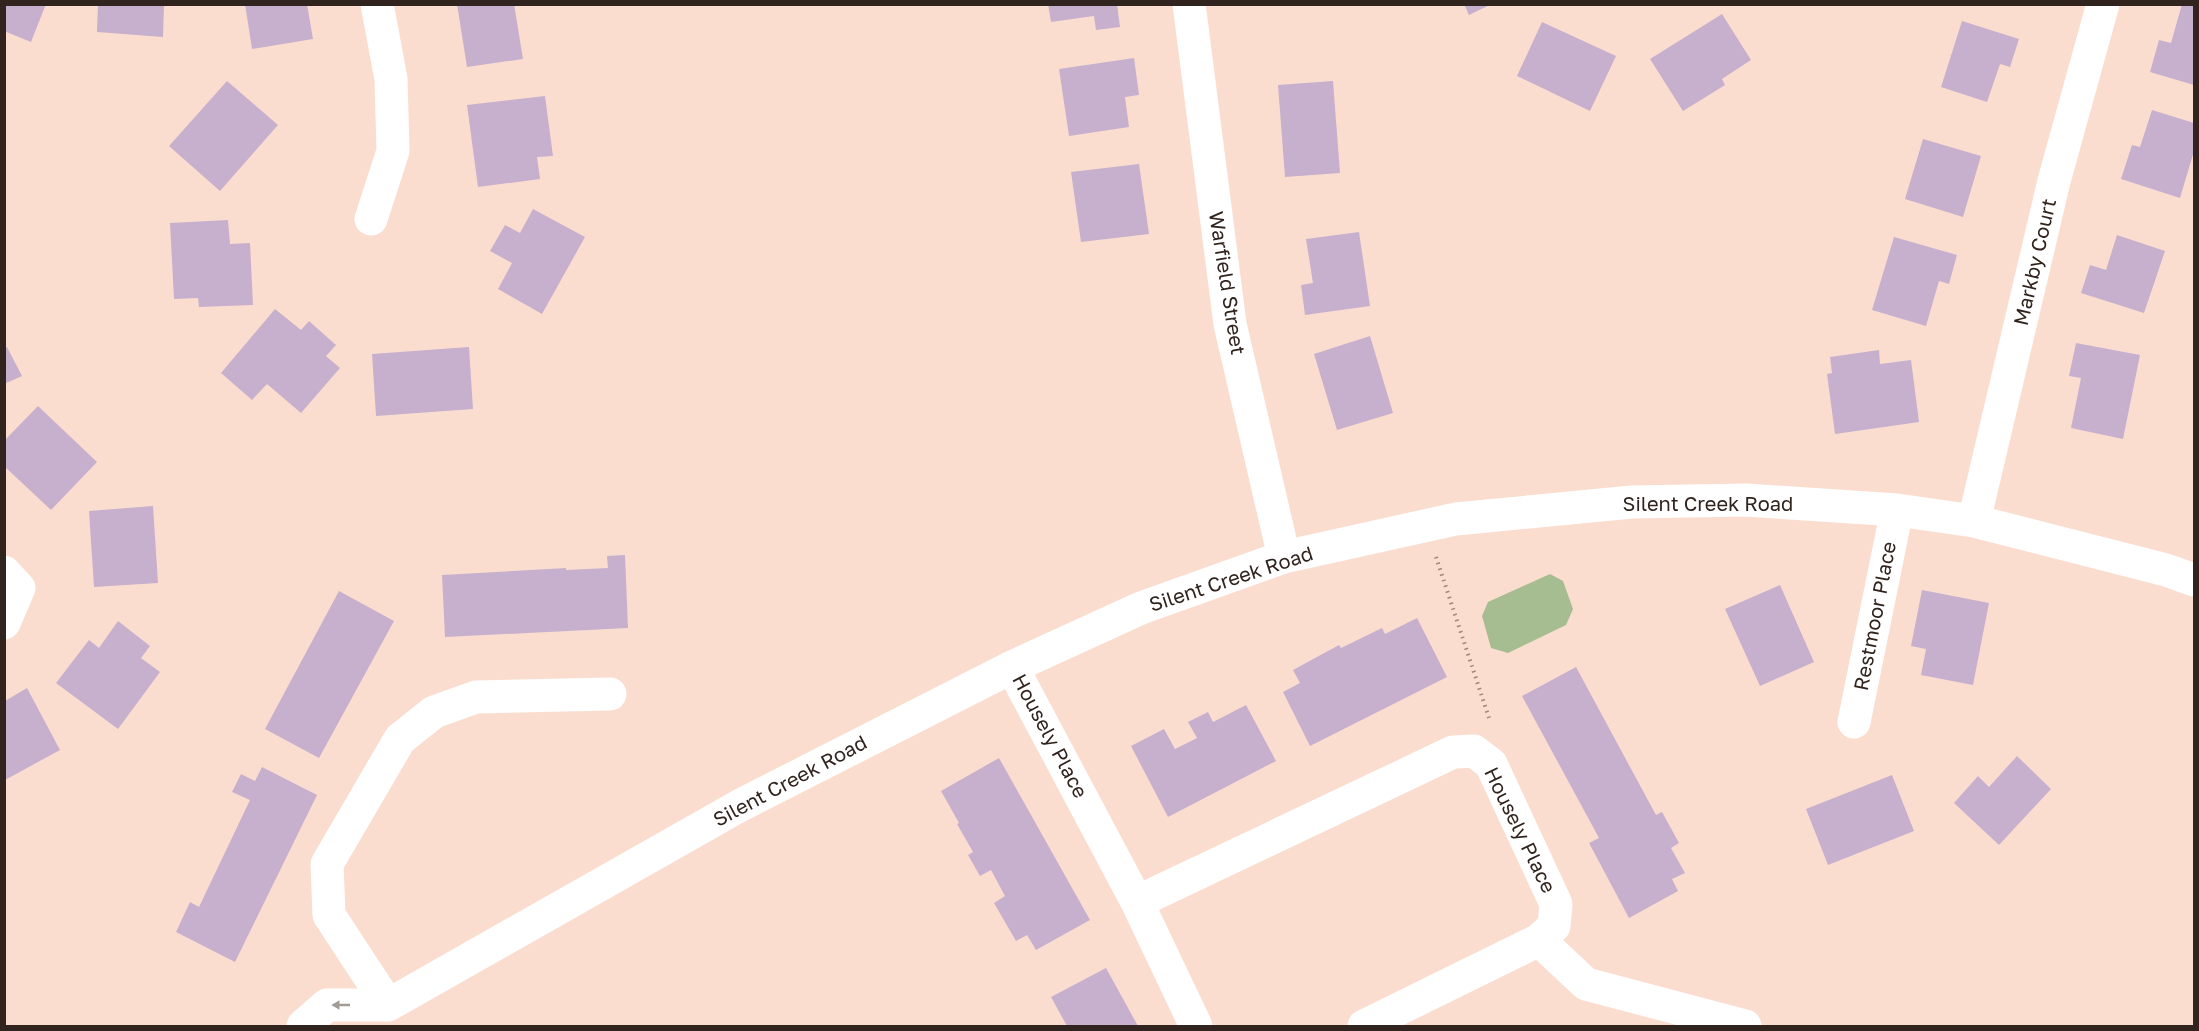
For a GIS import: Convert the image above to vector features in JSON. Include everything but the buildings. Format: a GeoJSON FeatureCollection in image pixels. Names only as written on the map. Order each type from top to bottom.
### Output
{"type":"FeatureCollection","features":[{"type":"Feature","properties":{"kind":"street"},"geometry":{"type":"LineString","coordinates":[[371,219],[393,151],[391,79],[377,4]]}},
{"type":"Feature","properties":{"kind":"street","name":"Warfield Street"},"geometry":{"type":"LineString","coordinates":[[1189,4],[1230,324],[1284,557]]}},
{"type":"Feature","properties":{"kind":"street","name":"Markby Court"},"geometry":{"type":"LineString","coordinates":[[1974,521],[2054,181],[2103,4]]}},
{"type":"Feature","properties":{"kind":"street","name":"Silent Creek Road"},"geometry":{"type":"LineString","coordinates":[[303,1026],[327,1005],[382,1016],[739,806],[1012,667],[1141,608],[1284,557],[1456,519],[1632,502],[1746,500],[1897,510],[1974,521],[2166,570],[2194,580]]}},
{"type":"Feature","properties":{"kind":"street","name":"Restmoor Place"},"geometry":{"type":"LineString","coordinates":[[1854,722],[1897,510]]}},
{"type":"Feature","properties":{"kind":"street"},"geometry":{"type":"LineString","coordinates":[[4,572],[19,588],[4,622]]}},
{"type":"Feature","properties":{"kind":"street","name":"Housely Place"},"geometry":{"type":"LineString","coordinates":[[1012,667],[1137,902],[1196,1026]]}},
{"type":"Feature","properties":{"kind":"street"},"geometry":{"type":"LineString","coordinates":[[382,1016],[329,915],[327,864],[400,739],[434,712],[476,697],[610,694]]}},
{"type":"Feature","properties":{"kind":"street","name":"Housely Place"},"geometry":{"type":"LineString","coordinates":[[1137,902],[1453,752],[1474,751],[1491,764],[1556,904],[1554,926],[1539,940],[1364,1026]]}},
{"type":"Feature","properties":{"kind":"street"},"geometry":{"type":"LineString","coordinates":[[1539,940],[1587,984],[1745,1026]]}},
{"type":"Feature","properties":{"kind":"path"},"geometry":{"type":"LineString","coordinates":[[1425,526],[1492,728]]}},
{"type":"Feature","properties":{"kind":"green space"},"geometry":{"type":"Polygon","coordinates":[[[1550,574],[1563,581],[1573,609],[1566,625],[1508,653],[1491,648],[1482,616],[1488,602],[1550,574]]]}}]}
